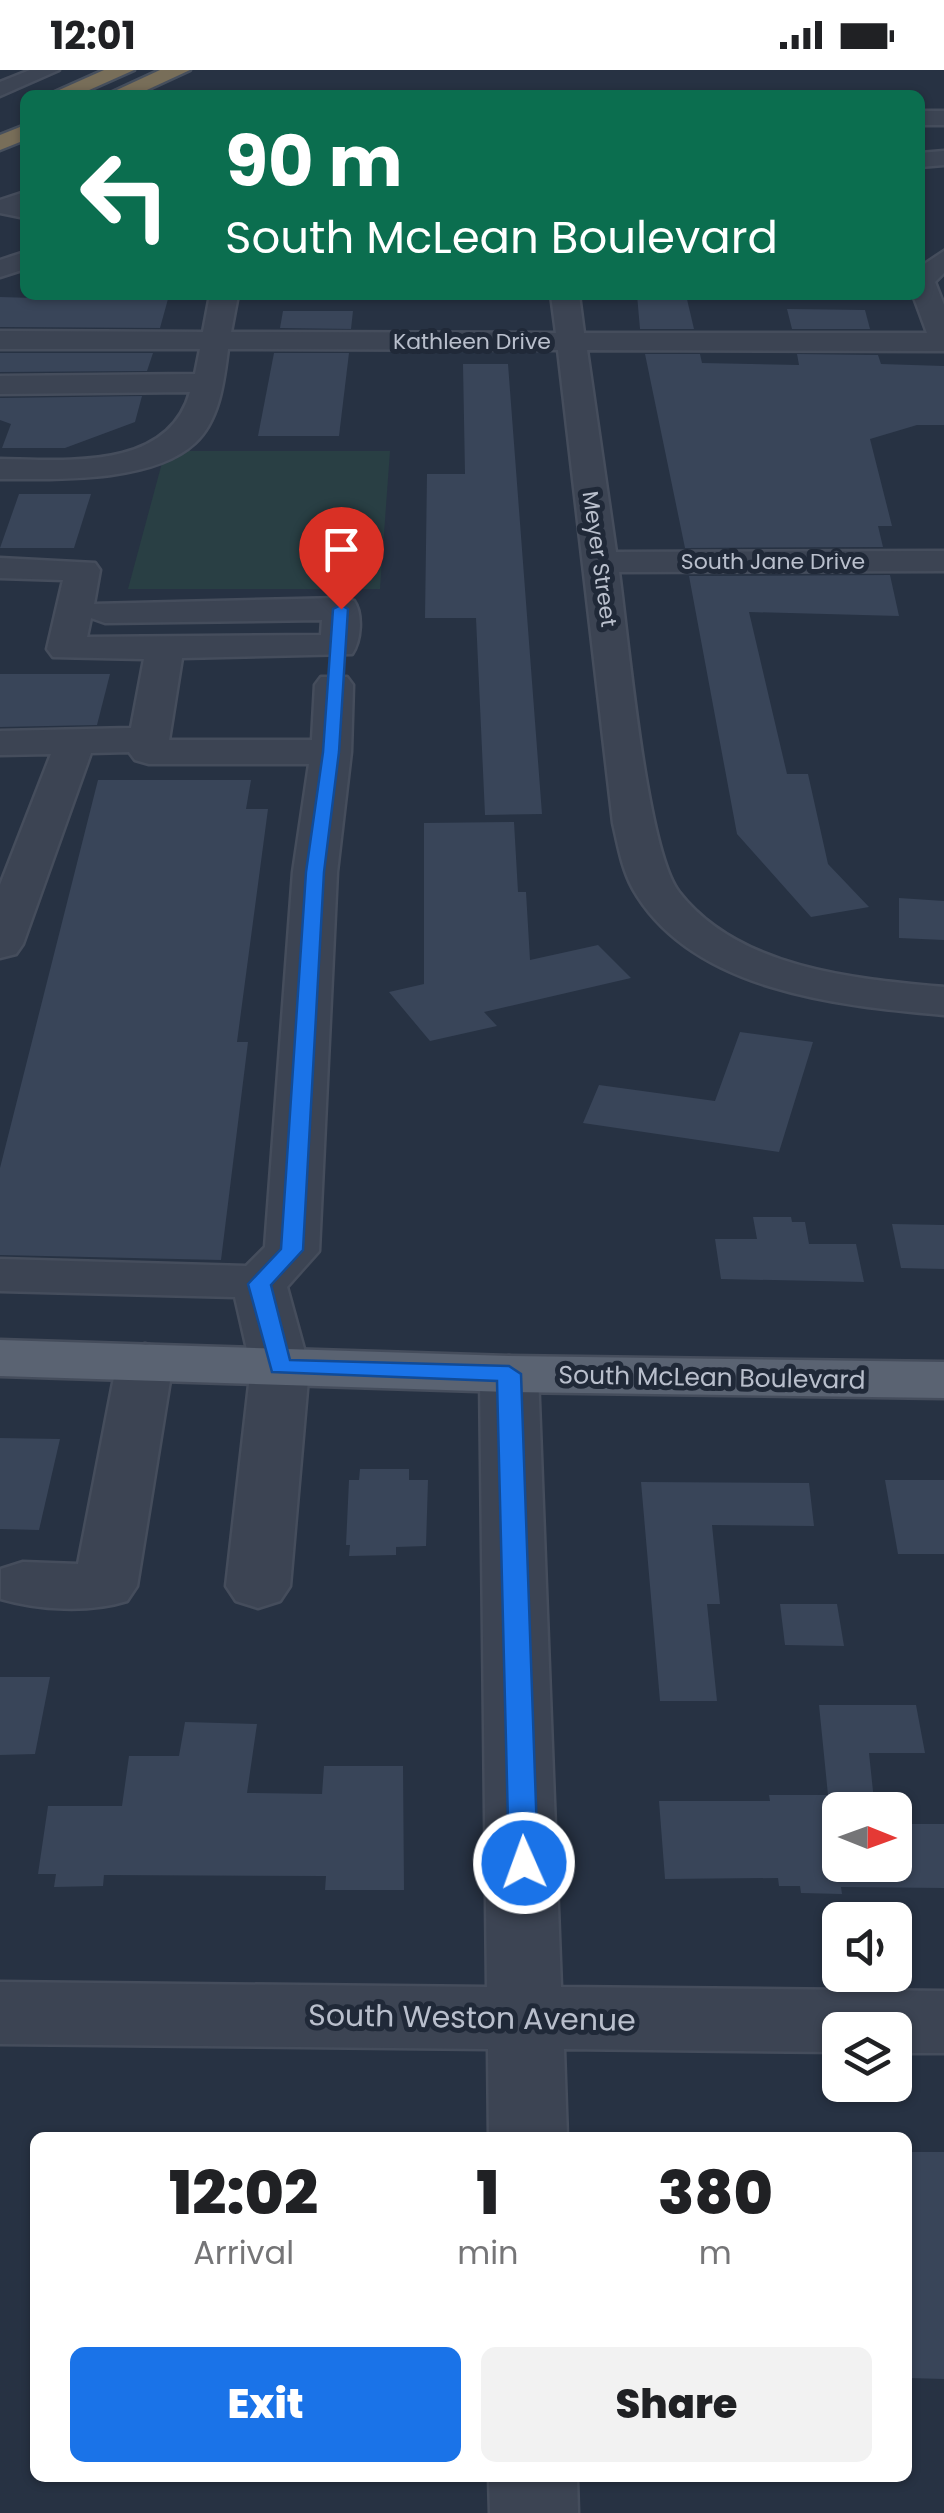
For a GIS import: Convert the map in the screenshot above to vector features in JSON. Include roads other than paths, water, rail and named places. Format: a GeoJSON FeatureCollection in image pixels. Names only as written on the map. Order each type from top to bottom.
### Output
{"type":"FeatureCollection","features":[{"type":"Feature","properties":{"kind":"highway"},"geometry":{"type":"LineString","coordinates":[[71,90],[123,70]]}},
{"type":"Feature","properties":{"kind":"highway"},"geometry":{"type":"LineString","coordinates":[[129,90],[179,70]]}},
{"type":"Feature","properties":{"kind":"main road","name":"South McLean Boulevard"},"geometry":{"type":"LineString","coordinates":[[0,1358],[509,1374],[944,1380]]}},
{"type":"Feature","properties":{"kind":"street"},"geometry":{"type":"LineString","coordinates":[[0,90],[48,70]]}},
{"type":"Feature","properties":{"kind":"street"},"geometry":{"type":"LineString","coordinates":[[20,200],[4,207],[20,211]]}},
{"type":"Feature","properties":{"kind":"street"},"geometry":{"type":"LineString","coordinates":[[925,293],[944,342]]}},
{"type":"Feature","properties":{"kind":"street"},"geometry":{"type":"LineString","coordinates":[[0,469],[92,467],[150,454],[182,439],[198,418],[223,300]]}},
{"type":"Feature","properties":{"kind":"street","name":"Meyer Street"},"geometry":{"type":"LineString","coordinates":[[566,300],[634,823],[643,865],[662,900],[706,940],[742,958],[822,985],[944,1001]]}},
{"type":"Feature","properties":{"kind":"street","name":"Kathleen Drive"},"geometry":{"type":"LineString","coordinates":[[0,340],[944,342]]}},
{"type":"Feature","properties":{"kind":"street"},"geometry":{"type":"LineString","coordinates":[[0,385],[206,383]]}},
{"type":"Feature","properties":{"kind":"street","name":"South Jane Drive"},"geometry":{"type":"LineString","coordinates":[[602,562],[944,561]]}},
{"type":"Feature","properties":{"kind":"street"},"geometry":{"type":"LineString","coordinates":[[0,568],[83,570],[66,649],[166,648],[326,698]]}},
{"type":"Feature","properties":{"kind":"street"},"geometry":{"type":"LineString","coordinates":[[74,612],[341,609],[326,698],[292,1250],[259,1284]]}},
{"type":"Feature","properties":{"kind":"street"},"geometry":{"type":"LineString","coordinates":[[166,648],[148,752],[326,698]]}},
{"type":"Feature","properties":{"kind":"street"},"geometry":{"type":"LineString","coordinates":[[158,685],[198,685]]}},
{"type":"Feature","properties":{"kind":"street"},"geometry":{"type":"LineString","coordinates":[[0,743],[74,742],[151,732]]}},
{"type":"Feature","properties":{"kind":"street"},"geometry":{"type":"LineString","coordinates":[[0,944],[74,742]]}},
{"type":"Feature","properties":{"kind":"street"},"geometry":{"type":"LineString","coordinates":[[0,1275],[212,1278],[259,1284]]}},
{"type":"Feature","properties":{"kind":"street"},"geometry":{"type":"LineString","coordinates":[[258,1586],[280,1367],[259,1284]]}},
{"type":"Feature","properties":{"kind":"street"},"geometry":{"type":"LineString","coordinates":[[23,1584],[105,1586],[145,1362]]}},
{"type":"Feature","properties":{"kind":"street"},"geometry":{"type":"LineString","coordinates":[[509,1374],[528,2132]]}},
{"type":"Feature","properties":{"kind":"street","name":"South Weston Avenue"},"geometry":{"type":"LineString","coordinates":[[0,2013],[944,2022]]}},
{"type":"Feature","properties":{"kind":"street"},"geometry":{"type":"LineString","coordinates":[[533,2482],[534,2513]]}}]}
